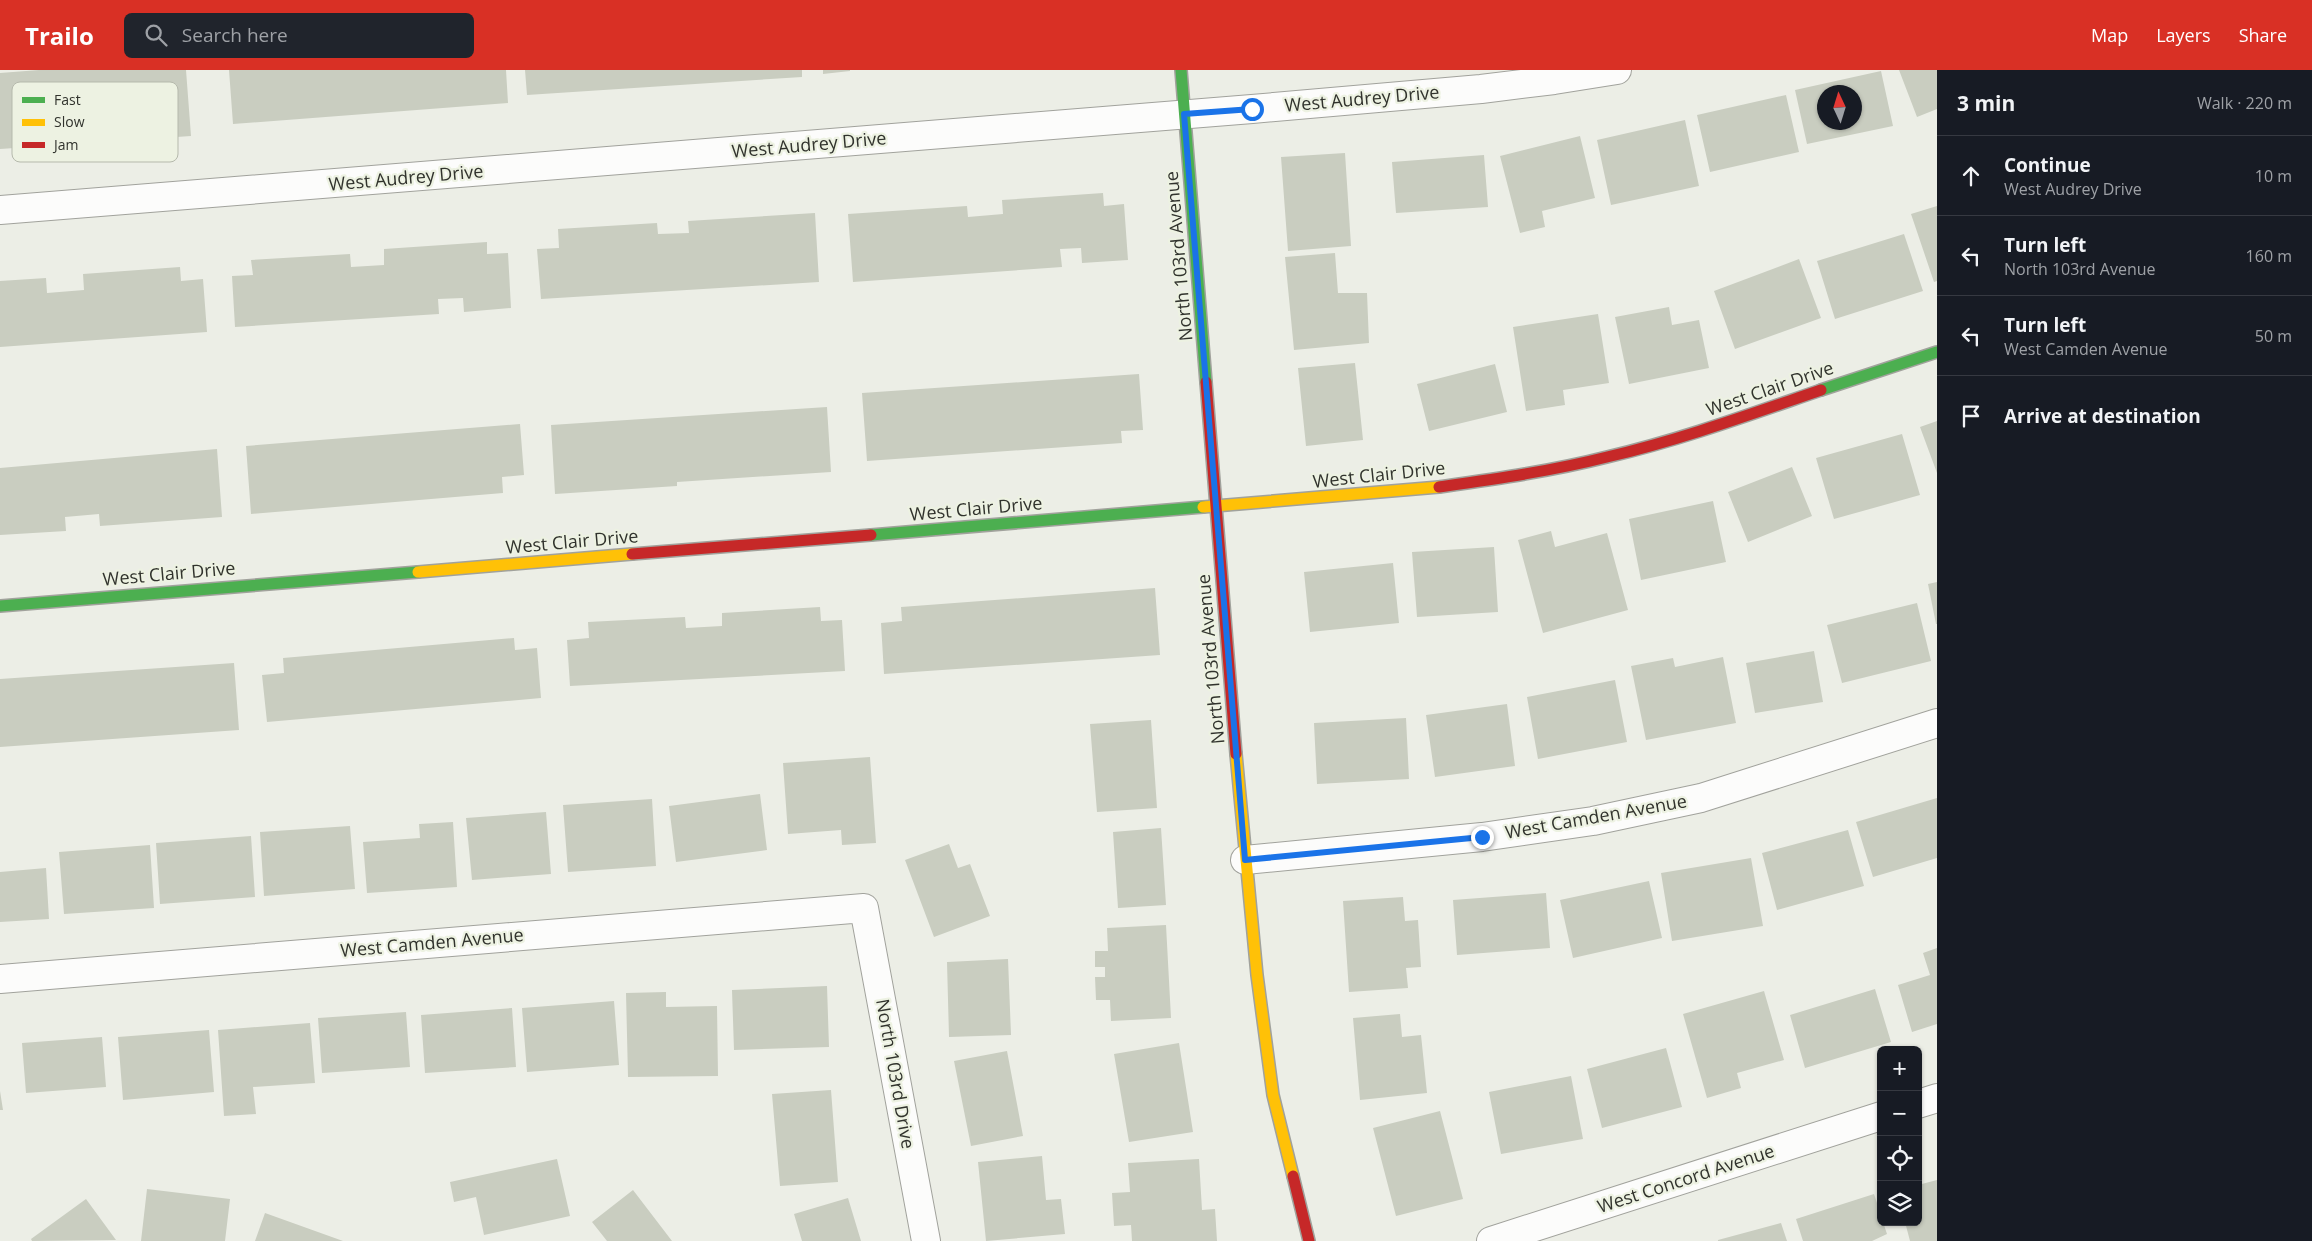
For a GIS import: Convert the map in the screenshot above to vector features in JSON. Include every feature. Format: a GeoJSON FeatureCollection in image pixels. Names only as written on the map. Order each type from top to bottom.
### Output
{"type":"FeatureCollection","features":[{"type":"Feature","properties":{"kind":"street","name":"North 103rd Avenue"},"geometry":{"type":"LineString","coordinates":[[1181,70],[1245,860],[1257,975],[1273,1095],[1309,1241]]}},
{"type":"Feature","properties":{"kind":"street","name":"West Audrey Drive"},"geometry":{"type":"LineString","coordinates":[[0,210],[1184,114],[1482,88],[1554,80],[1616,70]]}},
{"type":"Feature","properties":{"kind":"street","name":"West Clair Drive"},"geometry":{"type":"LineString","coordinates":[[0,606],[1416,490],[1541,473],[1634,451],[1725,423],[1937,352]]}},
{"type":"Feature","properties":{"kind":"street","name":"West Camden Avenue"},"geometry":{"type":"LineString","coordinates":[[1245,860],[1482,837],[1593,821],[1701,798],[1937,724]]}},
{"type":"Feature","properties":{"kind":"street","name":"West Camden Avenue"},"geometry":{"type":"LineString","coordinates":[[0,978],[864,908]]}},
{"type":"Feature","properties":{"kind":"street","name":"North 103rd Drive"},"geometry":{"type":"LineString","coordinates":[[864,908],[926,1241]]}},
{"type":"Feature","properties":{"kind":"street"},"geometry":{"type":"LineString","coordinates":[[1922,1103],[1937,1098]]}},
{"type":"Feature","properties":{"kind":"street","name":"West Concord Avenue"},"geometry":{"type":"LineString","coordinates":[[1491,1241],[1877,1117]]}},
{"type":"Feature","properties":{"kind":"building"},"geometry":{"type":"Polygon","coordinates":[[[39,70],[186,70],[191,136],[178,137],[178,82],[12,82],[12,148],[0,149],[0,73],[39,70]]]}},
{"type":"Feature","properties":{"kind":"building"},"geometry":{"type":"Polygon","coordinates":[[[229,70],[506,70],[508,103],[233,124],[229,70]]]}},
{"type":"Feature","properties":{"kind":"building"},"geometry":{"type":"Polygon","coordinates":[[[525,70],[802,70],[802,77],[527,95],[525,70]]]}},
{"type":"Feature","properties":{"kind":"building"},"geometry":{"type":"Polygon","coordinates":[[[823,70],[850,70],[850,71],[823,74],[823,70]]]}},
{"type":"Feature","properties":{"kind":"building"},"geometry":{"type":"Polygon","coordinates":[[[1899,70],[1937,70],[1937,109],[1917,117],[1899,70]]]}},
{"type":"Feature","properties":{"kind":"building"},"geometry":{"type":"Polygon","coordinates":[[[1881,71],[1893,126],[1807,144],[1795,90],[1817,85],[1817,130],[1862,130],[1862,85],[1818,85],[1881,71]]]}},
{"type":"Feature","properties":{"kind":"building"},"geometry":{"type":"Polygon","coordinates":[[[1786,95],[1799,152],[1710,172],[1697,115],[1786,95]]]}},
{"type":"Feature","properties":{"kind":"building"},"geometry":{"type":"Polygon","coordinates":[[[1685,120],[1699,186],[1611,205],[1597,140],[1685,120]]]}},
{"type":"Feature","properties":{"kind":"building"},"geometry":{"type":"Polygon","coordinates":[[[1580,136],[1595,198],[1542,211],[1545,227],[1520,233],[1500,156],[1580,136]]]}},
{"type":"Feature","properties":{"kind":"building"},"geometry":{"type":"Polygon","coordinates":[[[1345,153],[1351,246],[1288,251],[1281,157],[1345,153]]]}},
{"type":"Feature","properties":{"kind":"building"},"geometry":{"type":"Polygon","coordinates":[[[1484,155],[1488,207],[1396,213],[1392,162],[1484,155]]]}},
{"type":"Feature","properties":{"kind":"building"},"geometry":{"type":"Polygon","coordinates":[[[1103,193],[1104,206],[1124,204],[1128,260],[1082,263],[1081,248],[1060,249],[1062,267],[853,282],[848,214],[967,206],[968,217],[1003,214],[1002,200],[1103,193]]]}},
{"type":"Feature","properties":{"kind":"building"},"geometry":{"type":"Polygon","coordinates":[[[1937,206],[1937,281],[1934,282],[1911,214],[1937,206]]]}},
{"type":"Feature","properties":{"kind":"building"},"geometry":{"type":"Polygon","coordinates":[[[815,213],[819,282],[541,299],[537,249],[559,248],[558,229],[657,223],[658,234],[689,233],[688,221],[815,213]]]}},
{"type":"Feature","properties":{"kind":"building"},"geometry":{"type":"Polygon","coordinates":[[[1904,234],[1923,291],[1835,319],[1817,261],[1904,234]]]}},
{"type":"Feature","properties":{"kind":"building"},"geometry":{"type":"Polygon","coordinates":[[[487,242],[487,254],[508,253],[511,308],[464,312],[463,298],[438,299],[439,314],[235,327],[232,276],[253,275],[251,260],[350,254],[351,267],[384,265],[384,249],[487,242]]]}},
{"type":"Feature","properties":{"kind":"building"},"geometry":{"type":"Polygon","coordinates":[[[1335,253],[1338,293],[1367,293],[1369,343],[1294,350],[1285,257],[1335,253]]]}},
{"type":"Feature","properties":{"kind":"building"},"geometry":{"type":"Polygon","coordinates":[[[1799,259],[1821,318],[1735,349],[1714,291],[1799,259]]]}},
{"type":"Feature","properties":{"kind":"building"},"geometry":{"type":"Polygon","coordinates":[[[180,267],[181,281],[203,279],[207,332],[0,347],[0,281],[46,278],[47,293],[84,290],[83,274],[180,267]]]}},
{"type":"Feature","properties":{"kind":"building"},"geometry":{"type":"Polygon","coordinates":[[[1669,307],[1672,325],[1699,320],[1709,368],[1629,384],[1615,317],[1669,307]]]}},
{"type":"Feature","properties":{"kind":"building"},"geometry":{"type":"Polygon","coordinates":[[[1598,314],[1609,383],[1563,390],[1565,405],[1526,411],[1513,327],[1598,314]]]}},
{"type":"Feature","properties":{"kind":"building"},"geometry":{"type":"Polygon","coordinates":[[[1355,363],[1363,440],[1306,446],[1298,368],[1355,363]]]}},
{"type":"Feature","properties":{"kind":"building"},"geometry":{"type":"Polygon","coordinates":[[[1495,364],[1507,412],[1429,431],[1417,384],[1495,364]]]}},
{"type":"Feature","properties":{"kind":"building"},"geometry":{"type":"Polygon","coordinates":[[[1139,374],[1143,430],[1121,431],[1122,443],[867,461],[862,393],[1139,374]]]}},
{"type":"Feature","properties":{"kind":"building"},"geometry":{"type":"Polygon","coordinates":[[[827,407],[831,472],[677,482],[677,486],[555,494],[551,425],[827,407]]]}},
{"type":"Feature","properties":{"kind":"building"},"geometry":{"type":"Polygon","coordinates":[[[1937,421],[1937,473],[1920,427],[1937,421]]]}},
{"type":"Feature","properties":{"kind":"building"},"geometry":{"type":"Polygon","coordinates":[[[520,424],[524,475],[502,477],[503,493],[251,514],[246,446],[520,424]]]}},
{"type":"Feature","properties":{"kind":"building"},"geometry":{"type":"Polygon","coordinates":[[[1902,434],[1920,495],[1834,519],[1816,458],[1902,434]]]}},
{"type":"Feature","properties":{"kind":"building"},"geometry":{"type":"Polygon","coordinates":[[[217,449],[222,517],[100,526],[99,514],[65,517],[66,531],[0,535],[0,468],[217,449]]]}},
{"type":"Feature","properties":{"kind":"building"},"geometry":{"type":"Polygon","coordinates":[[[1792,467],[1812,516],[1748,542],[1728,492],[1792,467]]]}},
{"type":"Feature","properties":{"kind":"building"},"geometry":{"type":"Polygon","coordinates":[[[1713,501],[1726,562],[1641,580],[1629,519],[1713,501]]]}},
{"type":"Feature","properties":{"kind":"building"},"geometry":{"type":"Polygon","coordinates":[[[1551,531],[1555,547],[1607,533],[1628,610],[1543,633],[1518,540],[1551,531]]]}},
{"type":"Feature","properties":{"kind":"building"},"geometry":{"type":"Polygon","coordinates":[[[1494,547],[1498,612],[1417,617],[1412,552],[1494,547]]]}},
{"type":"Feature","properties":{"kind":"building"},"geometry":{"type":"Polygon","coordinates":[[[1393,563],[1399,623],[1310,632],[1304,572],[1393,563]]]}},
{"type":"Feature","properties":{"kind":"building"},"geometry":{"type":"Polygon","coordinates":[[[1937,582],[1937,624],[1936,624],[1928,584],[1937,582]]]}},
{"type":"Feature","properties":{"kind":"building"},"geometry":{"type":"Polygon","coordinates":[[[1155,588],[1160,655],[884,674],[881,623],[902,621],[901,607],[1155,588]]]}},
{"type":"Feature","properties":{"kind":"building"},"geometry":{"type":"Polygon","coordinates":[[[1917,603],[1931,661],[1842,683],[1827,625],[1917,603]]]}},
{"type":"Feature","properties":{"kind":"building"},"geometry":{"type":"Polygon","coordinates":[[[820,607],[821,621],[842,620],[845,671],[570,686],[567,640],[589,638],[588,622],[685,617],[686,628],[722,626],[722,613],[820,607]]]}},
{"type":"Feature","properties":{"kind":"building"},"geometry":{"type":"Polygon","coordinates":[[[514,638],[515,650],[537,648],[541,698],[267,722],[262,675],[284,673],[283,658],[514,638]]]}},
{"type":"Feature","properties":{"kind":"building"},"geometry":{"type":"Polygon","coordinates":[[[1814,651],[1823,702],[1755,713],[1746,663],[1814,651]]]}},
{"type":"Feature","properties":{"kind":"building"},"geometry":{"type":"Polygon","coordinates":[[[1723,657],[1736,723],[1646,740],[1631,666],[1673,658],[1675,667],[1723,657]]]}},
{"type":"Feature","properties":{"kind":"building"},"geometry":{"type":"Polygon","coordinates":[[[234,663],[239,730],[0,747],[0,679],[234,663]]]}},
{"type":"Feature","properties":{"kind":"building"},"geometry":{"type":"Polygon","coordinates":[[[1615,680],[1627,742],[1538,759],[1527,697],[1615,680]]]}},
{"type":"Feature","properties":{"kind":"building"},"geometry":{"type":"Polygon","coordinates":[[[1507,704],[1515,766],[1435,777],[1426,715],[1507,704]]]}},
{"type":"Feature","properties":{"kind":"building"},"geometry":{"type":"Polygon","coordinates":[[[1406,718],[1409,779],[1317,784],[1314,723],[1406,718]]]}},
{"type":"Feature","properties":{"kind":"building"},"geometry":{"type":"Polygon","coordinates":[[[1151,720],[1157,808],[1097,812],[1090,724],[1151,720]]]}},
{"type":"Feature","properties":{"kind":"building"},"geometry":{"type":"Polygon","coordinates":[[[870,757],[876,843],[842,845],[841,830],[788,834],[783,763],[870,757]]]}},
{"type":"Feature","properties":{"kind":"building"},"geometry":{"type":"Polygon","coordinates":[[[760,794],[767,850],[676,862],[669,806],[760,794]]]}},
{"type":"Feature","properties":{"kind":"building"},"geometry":{"type":"Polygon","coordinates":[[[1937,798],[1937,858],[1873,877],[1856,822],[1937,798]]]}},
{"type":"Feature","properties":{"kind":"building"},"geometry":{"type":"Polygon","coordinates":[[[652,799],[656,866],[568,872],[563,805],[652,799]]]}},
{"type":"Feature","properties":{"kind":"building"},"geometry":{"type":"Polygon","coordinates":[[[546,812],[551,874],[472,880],[466,818],[546,812]]]}},
{"type":"Feature","properties":{"kind":"building"},"geometry":{"type":"Polygon","coordinates":[[[453,822],[457,887],[367,893],[363,842],[420,838],[419,824],[453,822]]]}},
{"type":"Feature","properties":{"kind":"building"},"geometry":{"type":"Polygon","coordinates":[[[350,826],[355,889],[264,896],[260,832],[350,826]]]}},
{"type":"Feature","properties":{"kind":"building"},"geometry":{"type":"Polygon","coordinates":[[[1161,828],[1166,905],[1118,908],[1113,832],[1161,828]]]}},
{"type":"Feature","properties":{"kind":"building"},"geometry":{"type":"Polygon","coordinates":[[[1848,830],[1864,886],[1777,910],[1762,853],[1848,830]]]}},
{"type":"Feature","properties":{"kind":"building"},"geometry":{"type":"Polygon","coordinates":[[[251,836],[255,897],[160,904],[156,843],[251,836]]]}},
{"type":"Feature","properties":{"kind":"building"},"geometry":{"type":"Polygon","coordinates":[[[949,844],[958,868],[970,864],[990,916],[934,937],[905,860],[949,844]]]}},
{"type":"Feature","properties":{"kind":"building"},"geometry":{"type":"Polygon","coordinates":[[[150,845],[154,908],[64,914],[59,852],[150,845]]]}},
{"type":"Feature","properties":{"kind":"building"},"geometry":{"type":"Polygon","coordinates":[[[1751,858],[1763,926],[1672,941],[1661,873],[1751,858]]]}},
{"type":"Feature","properties":{"kind":"building"},"geometry":{"type":"Polygon","coordinates":[[[46,868],[49,919],[0,922],[0,872],[46,868]]]}},
{"type":"Feature","properties":{"kind":"building"},"geometry":{"type":"Polygon","coordinates":[[[1649,881],[1662,938],[1573,958],[1560,900],[1649,881]]]}},
{"type":"Feature","properties":{"kind":"building"},"geometry":{"type":"Polygon","coordinates":[[[1546,893],[1550,948],[1457,955],[1453,900],[1546,893]]]}},
{"type":"Feature","properties":{"kind":"building"},"geometry":{"type":"Polygon","coordinates":[[[1403,897],[1405,921],[1418,920],[1421,967],[1406,968],[1408,988],[1349,992],[1343,901],[1403,897]]]}},
{"type":"Feature","properties":{"kind":"building"},"geometry":{"type":"Polygon","coordinates":[[[1166,925],[1171,1018],[1111,1021],[1110,1000],[1096,1000],[1095,977],[1105,977],[1105,967],[1095,967],[1095,951],[1108,951],[1107,928],[1166,925]]]}},
{"type":"Feature","properties":{"kind":"building"},"geometry":{"type":"Polygon","coordinates":[[[1937,948],[1937,1024],[1912,1032],[1898,985],[1930,975],[1923,953],[1937,948]]]}},
{"type":"Feature","properties":{"kind":"building"},"geometry":{"type":"Polygon","coordinates":[[[1008,959],[1011,1035],[949,1037],[947,962],[1008,959]]]}},
{"type":"Feature","properties":{"kind":"building"},"geometry":{"type":"Polygon","coordinates":[[[827,986],[829,1047],[734,1050],[732,990],[827,986]]]}},
{"type":"Feature","properties":{"kind":"building"},"geometry":{"type":"Polygon","coordinates":[[[1875,989],[1891,1042],[1805,1068],[1790,1015],[1875,989]]]}},
{"type":"Feature","properties":{"kind":"building"},"geometry":{"type":"Polygon","coordinates":[[[1764,991],[1784,1060],[1737,1073],[1741,1088],[1707,1098],[1683,1014],[1764,991]]]}},
{"type":"Feature","properties":{"kind":"building"},"geometry":{"type":"Polygon","coordinates":[[[666,992],[666,1007],[717,1006],[718,1076],[628,1077],[626,993],[666,992]]]}},
{"type":"Feature","properties":{"kind":"building"},"geometry":{"type":"Polygon","coordinates":[[[614,1001],[619,1065],[527,1072],[522,1008],[614,1001]]]}},
{"type":"Feature","properties":{"kind":"building"},"geometry":{"type":"Polygon","coordinates":[[[512,1008],[516,1067],[425,1073],[421,1015],[512,1008]]]}},
{"type":"Feature","properties":{"kind":"building"},"geometry":{"type":"Polygon","coordinates":[[[406,1012],[410,1067],[322,1073],[318,1018],[406,1012]]]}},
{"type":"Feature","properties":{"kind":"building"},"geometry":{"type":"Polygon","coordinates":[[[1400,1014],[1402,1037],[1421,1035],[1427,1093],[1360,1100],[1353,1018],[1400,1014]]]}},
{"type":"Feature","properties":{"kind":"building"},"geometry":{"type":"Polygon","coordinates":[[[310,1023],[315,1083],[253,1087],[256,1114],[224,1116],[218,1030],[310,1023]]]}},
{"type":"Feature","properties":{"kind":"building"},"geometry":{"type":"Polygon","coordinates":[[[209,1030],[214,1092],[123,1100],[118,1037],[209,1030]]]}},
{"type":"Feature","properties":{"kind":"building"},"geometry":{"type":"Polygon","coordinates":[[[102,1037],[106,1087],[26,1093],[22,1043],[102,1037]]]}},
{"type":"Feature","properties":{"kind":"building"},"geometry":{"type":"Polygon","coordinates":[[[1179,1043],[1193,1132],[1129,1142],[1114,1054],[1179,1043]]]}},
{"type":"Feature","properties":{"kind":"building"},"geometry":{"type":"Polygon","coordinates":[[[1666,1048],[1682,1107],[1602,1128],[1587,1069],[1666,1048]]]}},
{"type":"Feature","properties":{"kind":"building"},"geometry":{"type":"Polygon","coordinates":[[[1007,1051],[1023,1136],[971,1146],[954,1061],[1007,1051]]]}},
{"type":"Feature","properties":{"kind":"building"},"geometry":{"type":"Polygon","coordinates":[[[1571,1076],[1583,1139],[1501,1154],[1489,1092],[1571,1076]]]}},
{"type":"Feature","properties":{"kind":"building"},"geometry":{"type":"Polygon","coordinates":[[[831,1090],[838,1182],[780,1186],[772,1094],[831,1090]]]}},
{"type":"Feature","properties":{"kind":"building"},"geometry":{"type":"Polygon","coordinates":[[[0,1091],[3,1110],[0,1110],[0,1091]]]}},
{"type":"Feature","properties":{"kind":"building"},"geometry":{"type":"Polygon","coordinates":[[[1440,1111],[1463,1199],[1396,1216],[1373,1128],[1440,1111]]]}},
{"type":"Feature","properties":{"kind":"building"},"geometry":{"type":"Polygon","coordinates":[[[1042,1156],[1046,1200],[1061,1199],[1065,1234],[986,1241],[978,1162],[1042,1156]]]}},
{"type":"Feature","properties":{"kind":"building"},"geometry":{"type":"Polygon","coordinates":[[[557,1159],[570,1216],[484,1235],[476,1197],[454,1202],[450,1182],[557,1159]]]}},
{"type":"Feature","properties":{"kind":"building"},"geometry":{"type":"Polygon","coordinates":[[[1199,1159],[1202,1210],[1215,1209],[1217,1241],[1132,1241],[1131,1225],[1114,1226],[1112,1193],[1130,1192],[1128,1163],[1199,1159]]]}},
{"type":"Feature","properties":{"kind":"building"},"geometry":{"type":"Polygon","coordinates":[[[1937,1180],[1937,1241],[1910,1241],[1906,1226],[1922,1226],[1922,1184],[1937,1180]]]}},
{"type":"Feature","properties":{"kind":"building"},"geometry":{"type":"Polygon","coordinates":[[[147,1189],[230,1199],[225,1241],[141,1241],[147,1189]]]}},
{"type":"Feature","properties":{"kind":"building"},"geometry":{"type":"Polygon","coordinates":[[[633,1190],[672,1241],[607,1241],[592,1222],[633,1190]]]}},
{"type":"Feature","properties":{"kind":"building"},"geometry":{"type":"Polygon","coordinates":[[[1874,1194],[1877,1203],[1877,1226],[1884,1226],[1887,1234],[1872,1241],[1803,1241],[1796,1219],[1874,1194]]]}},
{"type":"Feature","properties":{"kind":"building"},"geometry":{"type":"Polygon","coordinates":[[[848,1198],[861,1241],[802,1241],[794,1214],[848,1198]]]}},
{"type":"Feature","properties":{"kind":"building"},"geometry":{"type":"Polygon","coordinates":[[[86,1199],[116,1240],[32,1241],[31,1239],[86,1199]]]}},
{"type":"Feature","properties":{"kind":"building"},"geometry":{"type":"Polygon","coordinates":[[[265,1213],[343,1241],[255,1241],[265,1213]]]}},
{"type":"Feature","properties":{"kind":"building"},"geometry":{"type":"Polygon","coordinates":[[[1781,1223],[1787,1241],[1718,1241],[1718,1240],[1781,1223]]]}},
{"type":"Feature","properties":{"kind":"traffic: fast"},"geometry":{"type":"LineString","coordinates":[[1181,70],[1206,382]]}},
{"type":"Feature","properties":{"kind":"traffic: fast"},"geometry":{"type":"LineString","coordinates":[[1821,390],[1937,352]]}},
{"type":"Feature","properties":{"kind":"traffic: fast"},"geometry":{"type":"LineString","coordinates":[[871,535],[1203,507]]}},
{"type":"Feature","properties":{"kind":"traffic: fast"},"geometry":{"type":"LineString","coordinates":[[0,606],[418,572]]}},
{"type":"Feature","properties":{"kind":"traffic: slow"},"geometry":{"type":"LineString","coordinates":[[1203,507],[1439,487]]}},
{"type":"Feature","properties":{"kind":"traffic: slow"},"geometry":{"type":"LineString","coordinates":[[418,572],[632,554]]}},
{"type":"Feature","properties":{"kind":"traffic: slow"},"geometry":{"type":"LineString","coordinates":[[1236,754],[1257,975],[1273,1095],[1293,1176]]}},
{"type":"Feature","properties":{"kind":"traffic: jam"},"geometry":{"type":"LineString","coordinates":[[1206,382],[1236,754]]}},
{"type":"Feature","properties":{"kind":"traffic: jam"},"geometry":{"type":"LineString","coordinates":[[1439,487],[1544,471],[1634,450],[1715,426],[1821,390]]}},
{"type":"Feature","properties":{"kind":"traffic: jam"},"geometry":{"type":"LineString","coordinates":[[632,554],[871,535]]}},
{"type":"Feature","properties":{"kind":"traffic: jam"},"geometry":{"type":"LineString","coordinates":[[1293,1176],[1309,1241]]}},
{"type":"Feature","properties":{"kind":"route"},"geometry":{"type":"LineString","coordinates":[[1252,109],[1184,114],[1245,860],[1482,837]]}}]}
